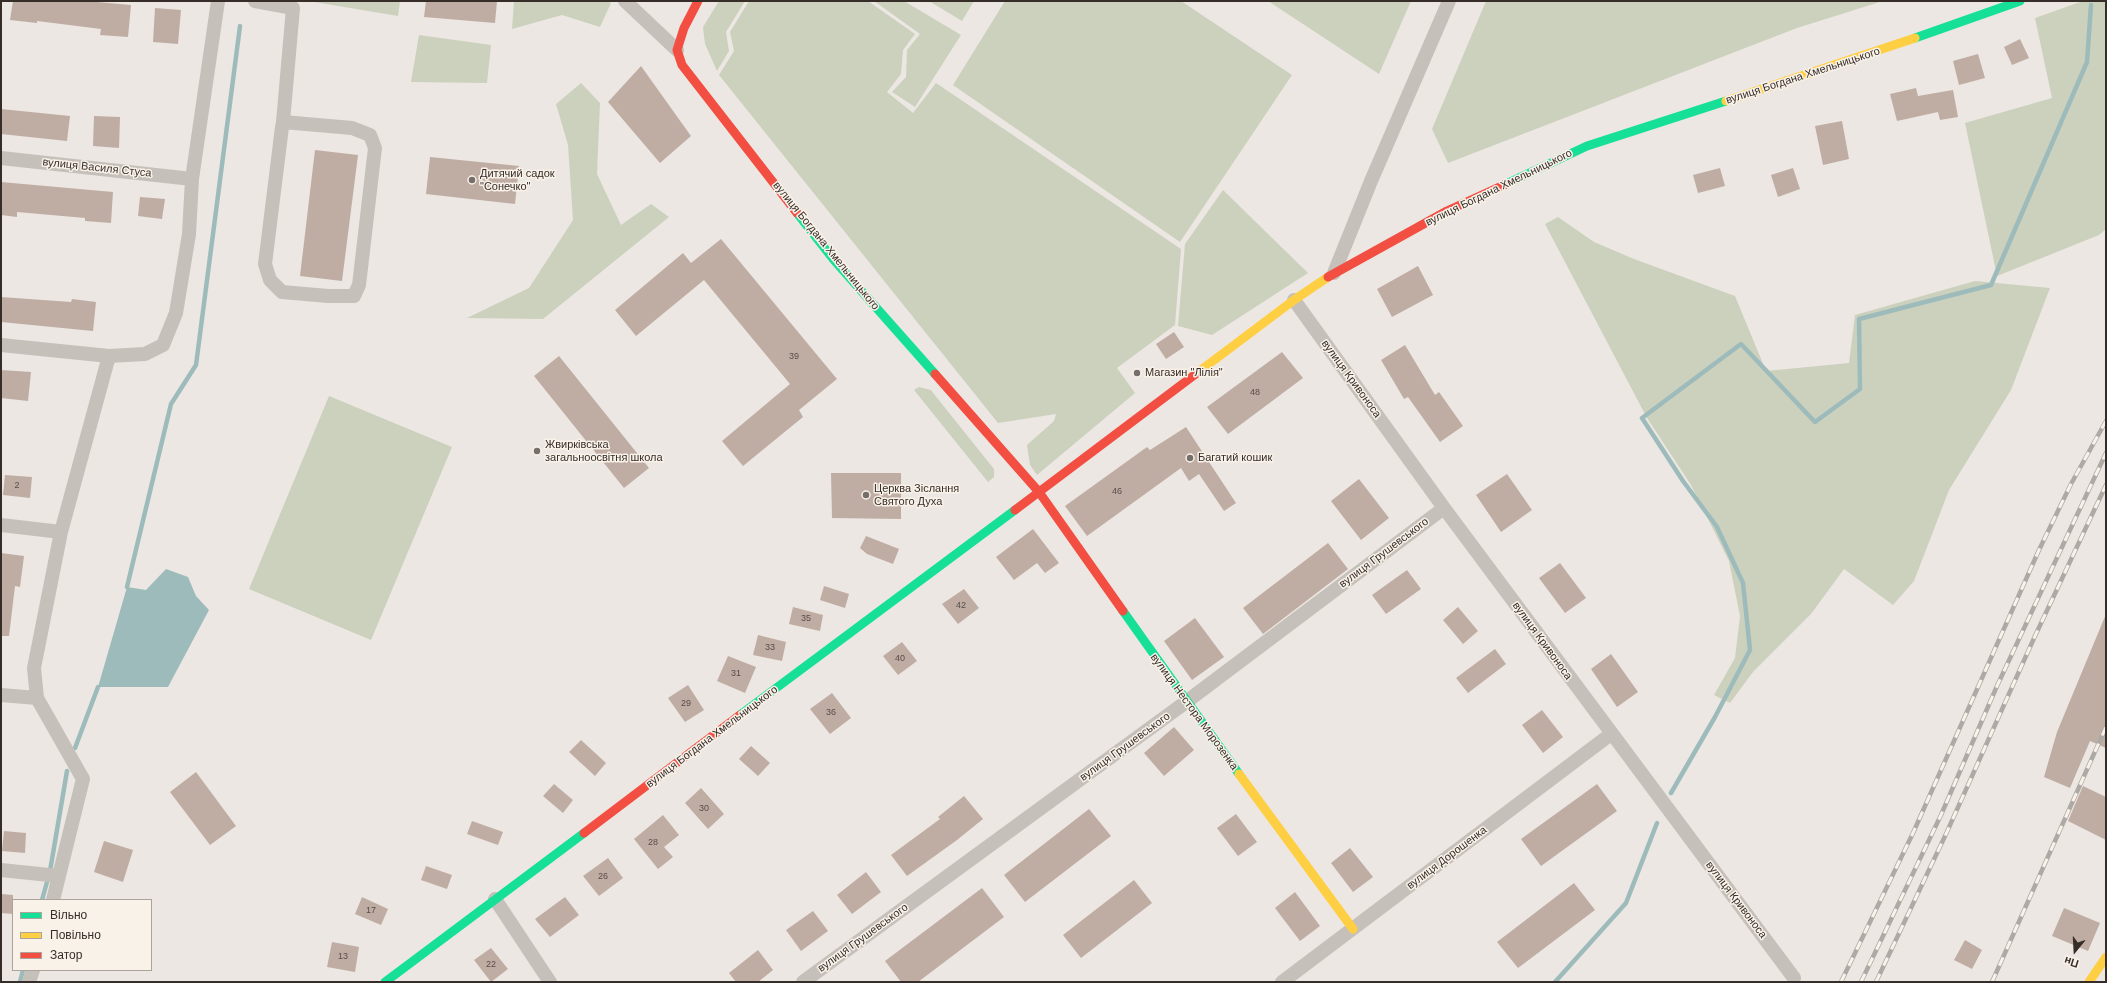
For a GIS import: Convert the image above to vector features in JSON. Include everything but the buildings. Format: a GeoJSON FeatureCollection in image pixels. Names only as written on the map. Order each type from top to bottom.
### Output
{"type":"FeatureCollection","features":[{"type":"Feature","properties":{"kind":"street"},"geometry":{"type":"LineString","coordinates":[[1,345],[109,356],[145,354],[163,345],[176,313],[189,234],[192,179],[218,1]]}},
{"type":"Feature","properties":{"kind":"street"},"geometry":{"type":"LineString","coordinates":[[255,1],[293,8],[283,122],[265,264],[270,280],[282,292],[328,296],[354,296],[359,285],[375,148],[370,135],[352,128],[283,122]]}},
{"type":"Feature","properties":{"kind":"street"},"geometry":{"type":"LineString","coordinates":[[625,1],[677,50],[684,28],[698,1]]}},
{"type":"Feature","properties":{"kind":"street"},"geometry":{"type":"LineString","coordinates":[[1334,273],[1371,181],[1449,1]]}},
{"type":"Feature","properties":{"kind":"street","name":"вулиця Богдана Хмельницького"},"geometry":{"type":"LineString","coordinates":[[385,982],[1294,300],[1334,273],[1447,211],[1587,146],[1878,51],[2020,1]]}},
{"type":"Feature","properties":{"kind":"street","name":"вулиця Богдана Хмельницького"},"geometry":{"type":"LineString","coordinates":[[677,50],[682,65],[834,260],[1039,492]]}},
{"type":"Feature","properties":{"kind":"street","name":"вулиця Василя Стуса"},"geometry":{"type":"LineString","coordinates":[[1,158],[192,179]]}},
{"type":"Feature","properties":{"kind":"street","name":"вулиця Кривоноса"},"geometry":{"type":"LineString","coordinates":[[1294,300],[1444,508],[1794,978]]}},
{"type":"Feature","properties":{"kind":"street"},"geometry":{"type":"LineString","coordinates":[[53,899],[83,779],[38,698],[34,668],[62,532],[109,356]]}},
{"type":"Feature","properties":{"kind":"street","name":"вулиця Нестора Морозенка"},"geometry":{"type":"LineString","coordinates":[[1039,492],[1186,702],[1353,929]]}},
{"type":"Feature","properties":{"kind":"street","name":"вулиця Грушевського"},"geometry":{"type":"LineString","coordinates":[[803,982],[1186,702],[1444,508]]}},
{"type":"Feature","properties":{"kind":"street"},"geometry":{"type":"LineString","coordinates":[[1,526],[62,532]]}},
{"type":"Feature","properties":{"kind":"street"},"geometry":{"type":"LineString","coordinates":[[1,695],[38,698]]}},
{"type":"Feature","properties":{"kind":"street","name":"вулиця Дорошенка"},"geometry":{"type":"LineString","coordinates":[[1282,982],[1611,734]]}},
{"type":"Feature","properties":{"kind":"street"},"geometry":{"type":"LineString","coordinates":[[1,870],[59,876]]}},
{"type":"Feature","properties":{"kind":"street"},"geometry":{"type":"LineString","coordinates":[[495,899],[550,982]]}},
{"type":"Feature","properties":{"kind":"street"},"geometry":{"type":"LineString","coordinates":[[2089,982],[2106,957]]}},
{"type":"Feature","properties":{"kind":"street"},"geometry":{"type":"LineString","coordinates":[[29,982],[33,971]]}},
{"type":"Feature","properties":{"kind":"green space"},"geometry":{"type":"Polygon","coordinates":[[[308,1],[400,1],[398,16],[308,1]]]}},
{"type":"Feature","properties":{"kind":"green space"},"geometry":{"type":"Polygon","coordinates":[[[514,1],[606,1],[611,3],[600,27],[562,15],[512,29],[514,1]]]}},
{"type":"Feature","properties":{"kind":"green space"},"geometry":{"type":"Polygon","coordinates":[[[719,1],[745,1],[726,32],[729,51],[717,71],[705,44],[703,27],[719,1]]]}},
{"type":"Feature","properties":{"kind":"green space"},"geometry":{"type":"Polygon","coordinates":[[[749,1],[868,1],[915,34],[903,50],[901,74],[887,92],[913,113],[936,83],[1181,249],[1175,325],[1117,368],[1135,393],[1037,475],[1030,465],[1027,445],[1054,421],[1056,414],[998,423],[719,75],[734,51],[730,32],[749,1]]]}},
{"type":"Feature","properties":{"kind":"green space"},"geometry":{"type":"Polygon","coordinates":[[[874,1],[904,1],[961,35],[915,107],[892,92],[906,77],[907,50],[920,34],[874,1]]]}},
{"type":"Feature","properties":{"kind":"green space"},"geometry":{"type":"Polygon","coordinates":[[[929,1],[974,1],[962,21],[929,1]]]}},
{"type":"Feature","properties":{"kind":"green space"},"geometry":{"type":"Polygon","coordinates":[[[1005,1],[1181,1],[1292,75],[1180,242],[953,85],[1005,1]]]}},
{"type":"Feature","properties":{"kind":"green space"},"geometry":{"type":"Polygon","coordinates":[[[1268,1],[1411,1],[1379,74],[1268,1]]]}},
{"type":"Feature","properties":{"kind":"green space"},"geometry":{"type":"Polygon","coordinates":[[[1486,1],[1883,1],[1797,28],[1448,163],[1432,129],[1486,1]]]}},
{"type":"Feature","properties":{"kind":"green space"},"geometry":{"type":"Polygon","coordinates":[[[2083,1],[2106,1],[2106,229],[2099,235],[1997,276],[1965,123],[2052,98],[2035,18],[2083,1]]]}},
{"type":"Feature","properties":{"kind":"green space"},"geometry":{"type":"Polygon","coordinates":[[[419,35],[491,45],[487,83],[411,82],[419,35]]]}},
{"type":"Feature","properties":{"kind":"green space"},"geometry":{"type":"Polygon","coordinates":[[[581,83],[600,103],[597,174],[621,225],[651,204],[669,217],[543,319],[467,318],[529,288],[573,220],[568,145],[556,104],[581,83]]]}},
{"type":"Feature","properties":{"kind":"green space"},"geometry":{"type":"Polygon","coordinates":[[[1223,190],[1308,273],[1212,335],[1178,326],[1185,244],[1223,190]]]}},
{"type":"Feature","properties":{"kind":"green space"},"geometry":{"type":"Polygon","coordinates":[[[1558,217],[1594,242],[1634,259],[1735,296],[1766,371],[1849,363],[1855,315],[1975,281],[2050,288],[2011,390],[1949,490],[1914,581],[1893,605],[1844,569],[1811,614],[1753,672],[1730,703],[1714,695],[1735,658],[1740,616],[1729,561],[1691,485],[1647,418],[1545,224],[1558,217]]]}},
{"type":"Feature","properties":{"kind":"green space"},"geometry":{"type":"Polygon","coordinates":[[[919,387],[931,390],[994,469],[994,477],[988,482],[914,390],[919,387]]]}},
{"type":"Feature","properties":{"kind":"green space"},"geometry":{"type":"Polygon","coordinates":[[[329,396],[452,447],[371,640],[249,589],[329,396]]]}},
{"type":"Feature","properties":{"kind":"water"},"geometry":{"type":"Polygon","coordinates":[[[166,569],[188,577],[196,596],[209,610],[168,687],[98,687],[127,587],[146,590],[166,569]]]}},
{"type":"Feature","properties":{"kind":"waterway"},"geometry":{"type":"LineString","coordinates":[[1671,793],[1715,717],[1750,650],[1743,583],[1717,527],[1683,481],[1642,418],[1741,344],[1815,422],[1860,389],[1859,319],[1991,285],[2087,62],[2091,5]]}},
{"type":"Feature","properties":{"kind":"waterway"},"geometry":{"type":"LineString","coordinates":[[127,587],[171,404],[196,365],[240,26]]}},
{"type":"Feature","properties":{"kind":"waterway"},"geometry":{"type":"LineString","coordinates":[[75,748],[98,687]]}},
{"type":"Feature","properties":{"kind":"waterway"},"geometry":{"type":"LineString","coordinates":[[50,871],[67,771]]}},
{"type":"Feature","properties":{"kind":"waterway"},"geometry":{"type":"LineString","coordinates":[[1555,982],[1626,903],[1657,823]]}},
{"type":"Feature","properties":{"kind":"waterway"},"geometry":{"type":"LineString","coordinates":[[42,899],[47,882]]}},
{"type":"Feature","properties":{"kind":"waterway"},"geometry":{"type":"LineString","coordinates":[[20,982],[23,971]]}},
{"type":"Feature","properties":{"kind":"railway"},"geometry":{"type":"LineString","coordinates":[[1841,982],[1913,833],[2039,550],[2071,484],[2106,421]]}},
{"type":"Feature","properties":{"kind":"railway"},"geometry":{"type":"LineString","coordinates":[[1861,982],[1941,815],[1997,686],[2106,453]]}},
{"type":"Feature","properties":{"kind":"railway"},"geometry":{"type":"LineString","coordinates":[[1876,982],[1946,834],[2035,636],[2106,485]]}},
{"type":"Feature","properties":{"kind":"railway"},"geometry":{"type":"LineString","coordinates":[[1992,982],[2106,727]]}},
{"type":"Feature","properties":{"kind":"traffic: fast"},"geometry":{"type":"LineString","coordinates":[[1915,38],[2020,1]]}},
{"type":"Feature","properties":{"kind":"traffic: fast"},"geometry":{"type":"LineString","coordinates":[[1506,184],[1587,146],[1726,101]]}},
{"type":"Feature","properties":{"kind":"traffic: fast"},"geometry":{"type":"LineString","coordinates":[[797,213],[834,260],[935,374]]}},
{"type":"Feature","properties":{"kind":"traffic: fast"},"geometry":{"type":"LineString","coordinates":[[740,715],[1015,510]]}},
{"type":"Feature","properties":{"kind":"traffic: fast"},"geometry":{"type":"LineString","coordinates":[[1123,611],[1239,774]]}},
{"type":"Feature","properties":{"kind":"traffic: fast"},"geometry":{"type":"LineString","coordinates":[[385,982],[584,833]]}},
{"type":"Feature","properties":{"kind":"traffic: slow"},"geometry":{"type":"LineString","coordinates":[[1726,101],[1915,38]]}},
{"type":"Feature","properties":{"kind":"traffic: slow"},"geometry":{"type":"LineString","coordinates":[[1197,373],[1294,300],[1328,277]]}},
{"type":"Feature","properties":{"kind":"traffic: slow"},"geometry":{"type":"LineString","coordinates":[[1239,774],[1353,929]]}},
{"type":"Feature","properties":{"kind":"traffic: slow"},"geometry":{"type":"LineString","coordinates":[[2089,982],[2106,957]]}},
{"type":"Feature","properties":{"kind":"traffic: jam"},"geometry":{"type":"LineString","coordinates":[[698,1],[684,28],[677,50],[682,65],[797,213]]}},
{"type":"Feature","properties":{"kind":"traffic: jam"},"geometry":{"type":"LineString","coordinates":[[1328,277],[1447,211],[1506,184]]}},
{"type":"Feature","properties":{"kind":"traffic: jam"},"geometry":{"type":"LineString","coordinates":[[1015,510],[1197,373]]}},
{"type":"Feature","properties":{"kind":"traffic: jam"},"geometry":{"type":"LineString","coordinates":[[935,374],[1039,492],[1123,611]]}},
{"type":"Feature","properties":{"kind":"traffic: jam"},"geometry":{"type":"LineString","coordinates":[[584,833],[740,715]]}},
{"type":"Feature","properties":{"kind":"place","name":"Дитячий садок \"Сонечко\""},"geometry":{"type":"Point","coordinates":[472,180]}},
{"type":"Feature","properties":{"kind":"place","name":"Магазин \"Лілія\""},"geometry":{"type":"Point","coordinates":[1137,373]}},
{"type":"Feature","properties":{"kind":"place","name":"Жвирківська загальноосвітня школа"},"geometry":{"type":"Point","coordinates":[537,451]}},
{"type":"Feature","properties":{"kind":"place","name":"Багатий кошик"},"geometry":{"type":"Point","coordinates":[1190,458]}},
{"type":"Feature","properties":{"kind":"place","name":"Церква Зіслання Святого Духа"},"geometry":{"type":"Point","coordinates":[866,495]}}]}
